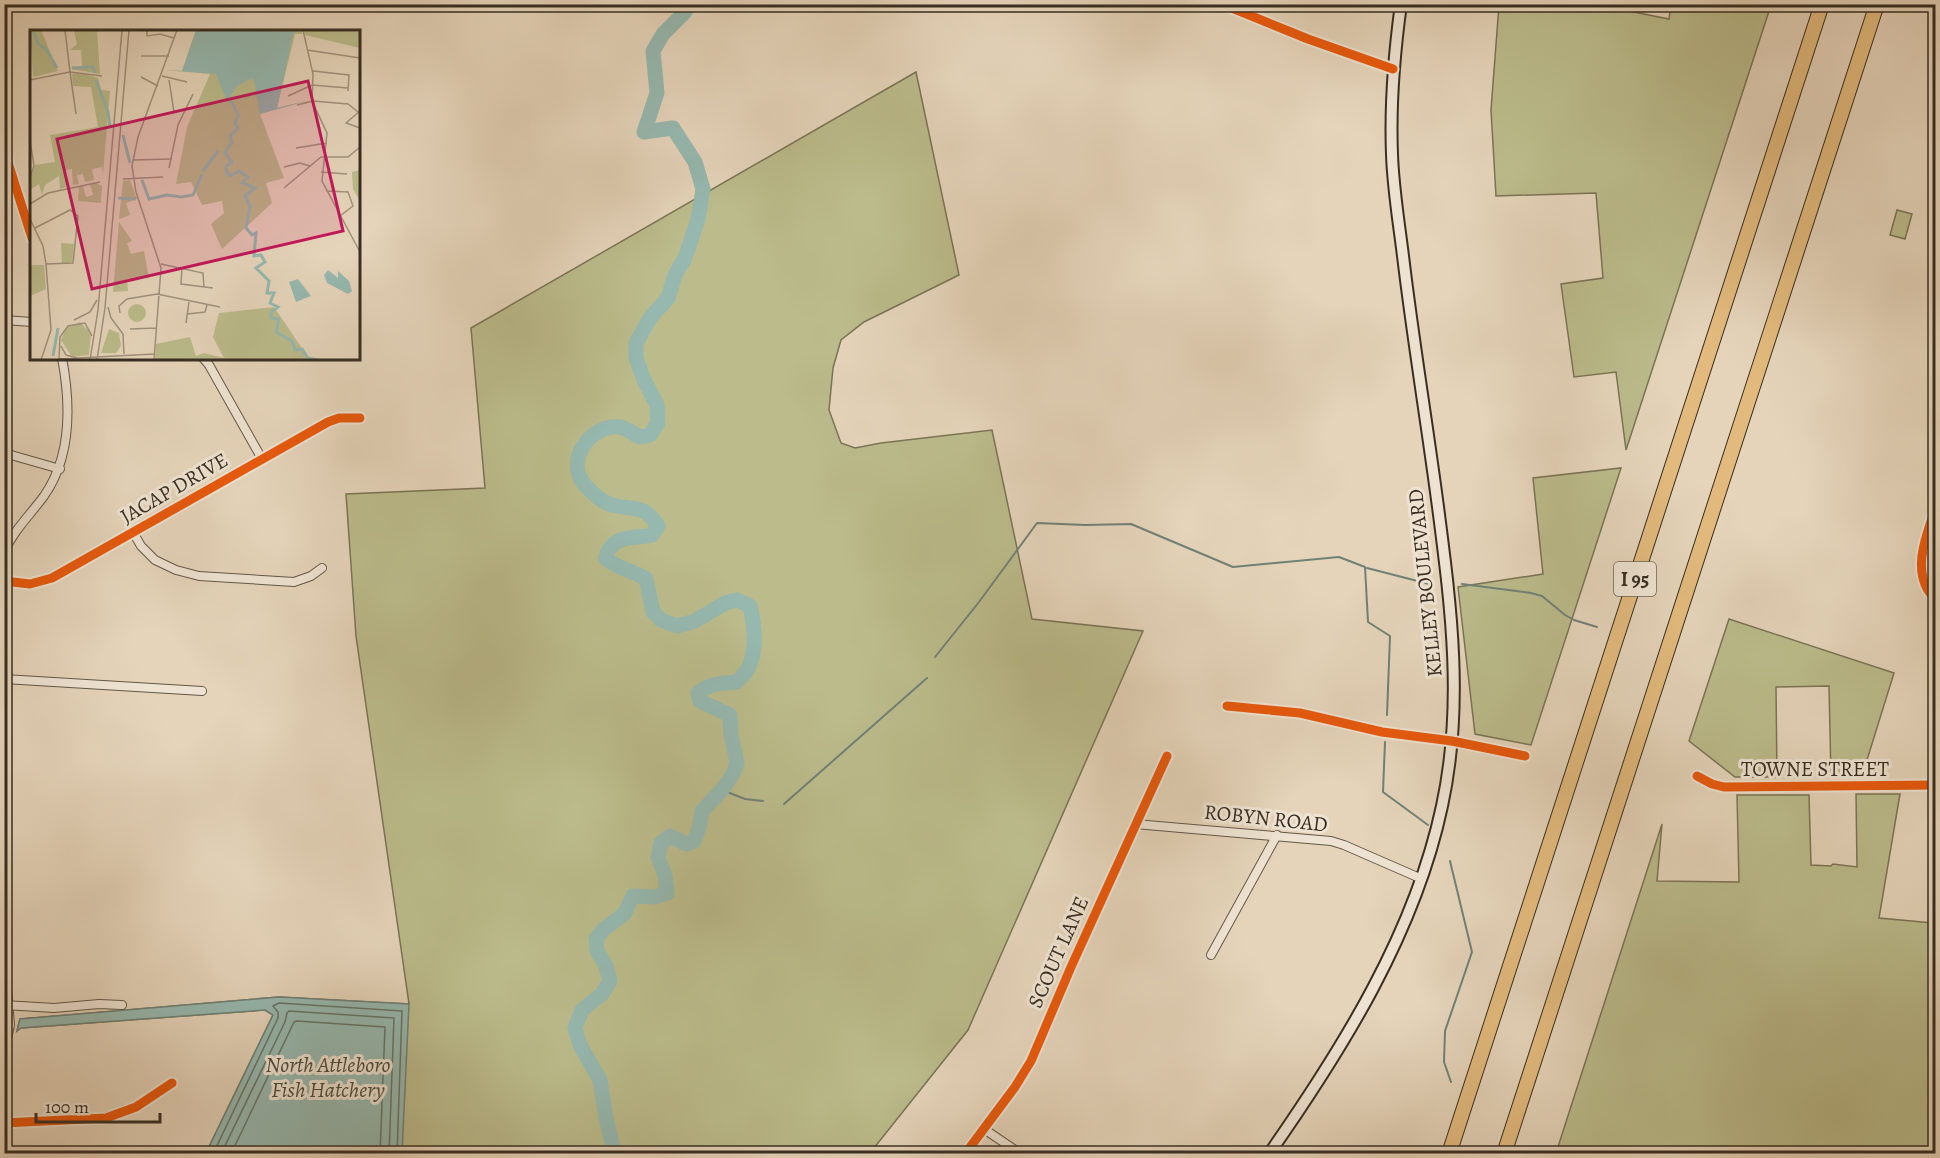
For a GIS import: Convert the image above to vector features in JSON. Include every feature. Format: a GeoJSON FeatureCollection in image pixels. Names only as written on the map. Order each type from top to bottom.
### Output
{"type":"FeatureCollection","features":[{"type":"Feature","properties":{"kind":"highway","name":"I 95"},"geometry":{"type":"LineString","coordinates":[[1449,1154],[1822,4]]}},
{"type":"Feature","properties":{"kind":"highway","name":"I 95"},"geometry":{"type":"LineString","coordinates":[[1504,1154],[1877,4]]}},
{"type":"Feature","properties":{"kind":"main road","name":"KELLEY BOULEVARD"},"geometry":{"type":"LineString","coordinates":[[1269,1154],[1367,999],[1413,903],[1443,804],[1452,741],[1455,684],[1454,639],[1392,158],[1393,69],[1401,4]]}},
{"type":"Feature","properties":{"kind":"street"},"geometry":{"type":"LineString","coordinates":[[1222,4],[1340,51],[1393,69]]}},
{"type":"Feature","properties":{"kind":"street"},"geometry":{"type":"LineString","coordinates":[[1245,14],[1247,4]]}},
{"type":"Feature","properties":{"kind":"street"},"geometry":{"type":"LineString","coordinates":[[4,150],[30,232]]}},
{"type":"Feature","properties":{"kind":"street"},"geometry":{"type":"LineString","coordinates":[[4,320],[30,322]]}},
{"type":"Feature","properties":{"kind":"street"},"geometry":{"type":"LineString","coordinates":[[4,552],[19,525],[43,498],[60,469],[66,445],[67,407],[62,360]]}},
{"type":"Feature","properties":{"kind":"street"},"geometry":{"type":"LineString","coordinates":[[205,360],[262,459]]}},
{"type":"Feature","properties":{"kind":"street","name":"JACAP DRIVE"},"geometry":{"type":"LineString","coordinates":[[4,581],[30,584],[46,580],[333,419],[360,418]]}},
{"type":"Feature","properties":{"kind":"street"},"geometry":{"type":"LineString","coordinates":[[4,453],[60,469]]}},
{"type":"Feature","properties":{"kind":"street"},"geometry":{"type":"LineString","coordinates":[[1935,507],[1920,565],[1922,579],[1935,600]]}},
{"type":"Feature","properties":{"kind":"street"},"geometry":{"type":"LineString","coordinates":[[133,532],[141,546],[155,560],[176,570],[199,576],[294,582],[311,576],[322,568]]}},
{"type":"Feature","properties":{"kind":"street"},"geometry":{"type":"LineString","coordinates":[[4,679],[202,691]]}},
{"type":"Feature","properties":{"kind":"street"},"geometry":{"type":"LineString","coordinates":[[1227,706],[1300,713],[1382,732],[1452,741],[1525,756]]}},
{"type":"Feature","properties":{"kind":"street","name":"SCOUT LANE"},"geometry":{"type":"LineString","coordinates":[[965,1154],[1016,1087],[1031,1061],[1167,756]]}},
{"type":"Feature","properties":{"kind":"street","name":"TOWNE STREET"},"geometry":{"type":"LineString","coordinates":[[1697,776],[1724,787],[1935,785]]}},
{"type":"Feature","properties":{"kind":"street","name":"ROBYN ROAD"},"geometry":{"type":"LineString","coordinates":[[1135,824],[1331,841],[1422,879]]}},
{"type":"Feature","properties":{"kind":"street"},"geometry":{"type":"LineString","coordinates":[[1211,955],[1276,835]]}},
{"type":"Feature","properties":{"kind":"street"},"geometry":{"type":"LineString","coordinates":[[4,954],[10,1025],[4,1053]]}},
{"type":"Feature","properties":{"kind":"street"},"geometry":{"type":"LineString","coordinates":[[7,1005],[54,1008],[99,1004],[122,1005]]}},
{"type":"Feature","properties":{"kind":"street"},"geometry":{"type":"LineString","coordinates":[[4,1123],[106,1118],[129,1110],[172,1083]]}},
{"type":"Feature","properties":{"kind":"street"},"geometry":{"type":"LineString","coordinates":[[984,1129],[1021,1154]]}},
{"type":"Feature","properties":{"kind":"green space"},"geometry":{"type":"Polygon","coordinates":[[[1499,5],[1599,5],[1669,19],[1671,5],[1771,5],[1626,450],[1616,372],[1574,377],[1561,284],[1603,278],[1596,193],[1496,196],[1491,110],[1499,5]]]}},
{"type":"Feature","properties":{"kind":"green space"},"geometry":{"type":"Polygon","coordinates":[[[916,72],[959,275],[864,322],[841,340],[833,368],[829,410],[841,443],[855,448],[992,430],[1032,619],[1143,631],[968,1030],[870,1153],[206,1153],[273,1015],[265,1010],[21,1028],[17,1031],[20,1019],[279,997],[409,1004],[356,636],[346,494],[485,488],[471,328],[916,72]]]}},
{"type":"Feature","properties":{"kind":"green space"},"geometry":{"type":"Polygon","coordinates":[[[1897,210],[1912,214],[1905,239],[1890,235],[1897,210]]]}},
{"type":"Feature","properties":{"kind":"green space"},"geometry":{"type":"Polygon","coordinates":[[[1621,468],[1531,745],[1475,734],[1458,587],[1543,574],[1533,478],[1621,468]]]}},
{"type":"Feature","properties":{"kind":"green space"},"geometry":{"type":"Polygon","coordinates":[[[1729,619],[1894,673],[1862,776],[1831,777],[1829,686],[1776,687],[1777,777],[1735,777],[1689,741],[1729,619]]]}},
{"type":"Feature","properties":{"kind":"green space"},"geometry":{"type":"Polygon","coordinates":[[[1856,794],[1900,794],[1879,918],[1933,923],[1935,911],[1935,1153],[1556,1153],[1662,824],[1657,881],[1739,882],[1737,795],[1809,795],[1811,865],[1831,866],[1833,864],[1857,867],[1856,794]]]}},
{"type":"Feature","properties":{"kind":"water","name":"North Attleboro Fish Hatchery"},"geometry":{"type":"Polygon","coordinates":[[[279,997],[409,1004],[402,1153],[206,1153],[273,1015],[265,1010],[21,1028],[17,1031],[20,1019],[279,997]]]}},
{"type":"Feature","properties":{"kind":"waterway"},"geometry":{"type":"LineString","coordinates":[[613,1154],[600,1080],[580,1045],[575,1028],[582,1010],[602,994],[610,981],[606,966],[597,951],[596,939],[604,929],[624,914],[633,896],[655,897],[667,893],[665,875],[658,858],[661,843],[670,836],[686,844],[694,841],[702,811],[722,790],[733,774],[737,763],[731,735],[730,715],[700,701],[698,693],[712,685],[737,682],[749,667],[754,645],[750,606],[737,600],[725,603],[695,621],[677,626],[661,620],[653,612],[646,579],[605,558],[618,541],[652,535],[658,526],[647,513],[609,504],[592,493],[579,475],[577,465],[584,445],[599,431],[620,427],[640,437],[650,435],[658,423],[657,405],[636,358],[636,343],[650,318],[668,298],[698,219],[703,189],[695,162],[673,128],[644,132],[657,93],[653,51],[663,34],[685,12],[686,4]]}},
{"type":"Feature","properties":{"kind":"waterway"},"geometry":{"type":"LineString","coordinates":[[935,657],[1037,523],[1131,524],[1233,567],[1339,557],[1365,567],[1368,622],[1390,636],[1387,715]]}},
{"type":"Feature","properties":{"kind":"waterway"},"geometry":{"type":"LineString","coordinates":[[1367,568],[1433,585]]}},
{"type":"Feature","properties":{"kind":"waterway"},"geometry":{"type":"LineString","coordinates":[[1462,584],[1542,596],[1565,615],[1597,627]]}},
{"type":"Feature","properties":{"kind":"waterway"},"geometry":{"type":"LineString","coordinates":[[784,804],[927,678]]}},
{"type":"Feature","properties":{"kind":"waterway"},"geometry":{"type":"LineString","coordinates":[[1385,742],[1383,792],[1428,825]]}},
{"type":"Feature","properties":{"kind":"waterway"},"geometry":{"type":"LineString","coordinates":[[722,790],[745,799],[763,801]]}},
{"type":"Feature","properties":{"kind":"waterway"},"geometry":{"type":"LineString","coordinates":[[1450,861],[1472,952],[1445,1031],[1444,1062],[1451,1082]]}},
{"type":"Feature","properties":{"kind":"cycle path"},"geometry":{"type":"LineString","coordinates":[[1222,4],[1308,39],[1393,69]]}},
{"type":"Feature","properties":{"kind":"cycle path"},"geometry":{"type":"LineString","coordinates":[[4,150],[30,232]]}},
{"type":"Feature","properties":{"kind":"cycle path"},"geometry":{"type":"LineString","coordinates":[[4,581],[30,584],[52,578],[328,422],[339,418],[360,418]]}},
{"type":"Feature","properties":{"kind":"cycle path"},"geometry":{"type":"LineString","coordinates":[[1936,507],[1924,543],[1921,567],[1923,579],[1936,600]]}},
{"type":"Feature","properties":{"kind":"cycle path"},"geometry":{"type":"LineString","coordinates":[[1227,706],[1300,713],[1382,732],[1452,741],[1525,756]]}},
{"type":"Feature","properties":{"kind":"cycle path"},"geometry":{"type":"LineString","coordinates":[[965,1154],[1015,1087],[1031,1061],[1167,756]]}},
{"type":"Feature","properties":{"kind":"cycle path"},"geometry":{"type":"LineString","coordinates":[[1697,776],[1724,787],[1936,785]]}},
{"type":"Feature","properties":{"kind":"cycle path"},"geometry":{"type":"LineString","coordinates":[[4,1123],[106,1118],[136,1107],[172,1083]]}}]}
